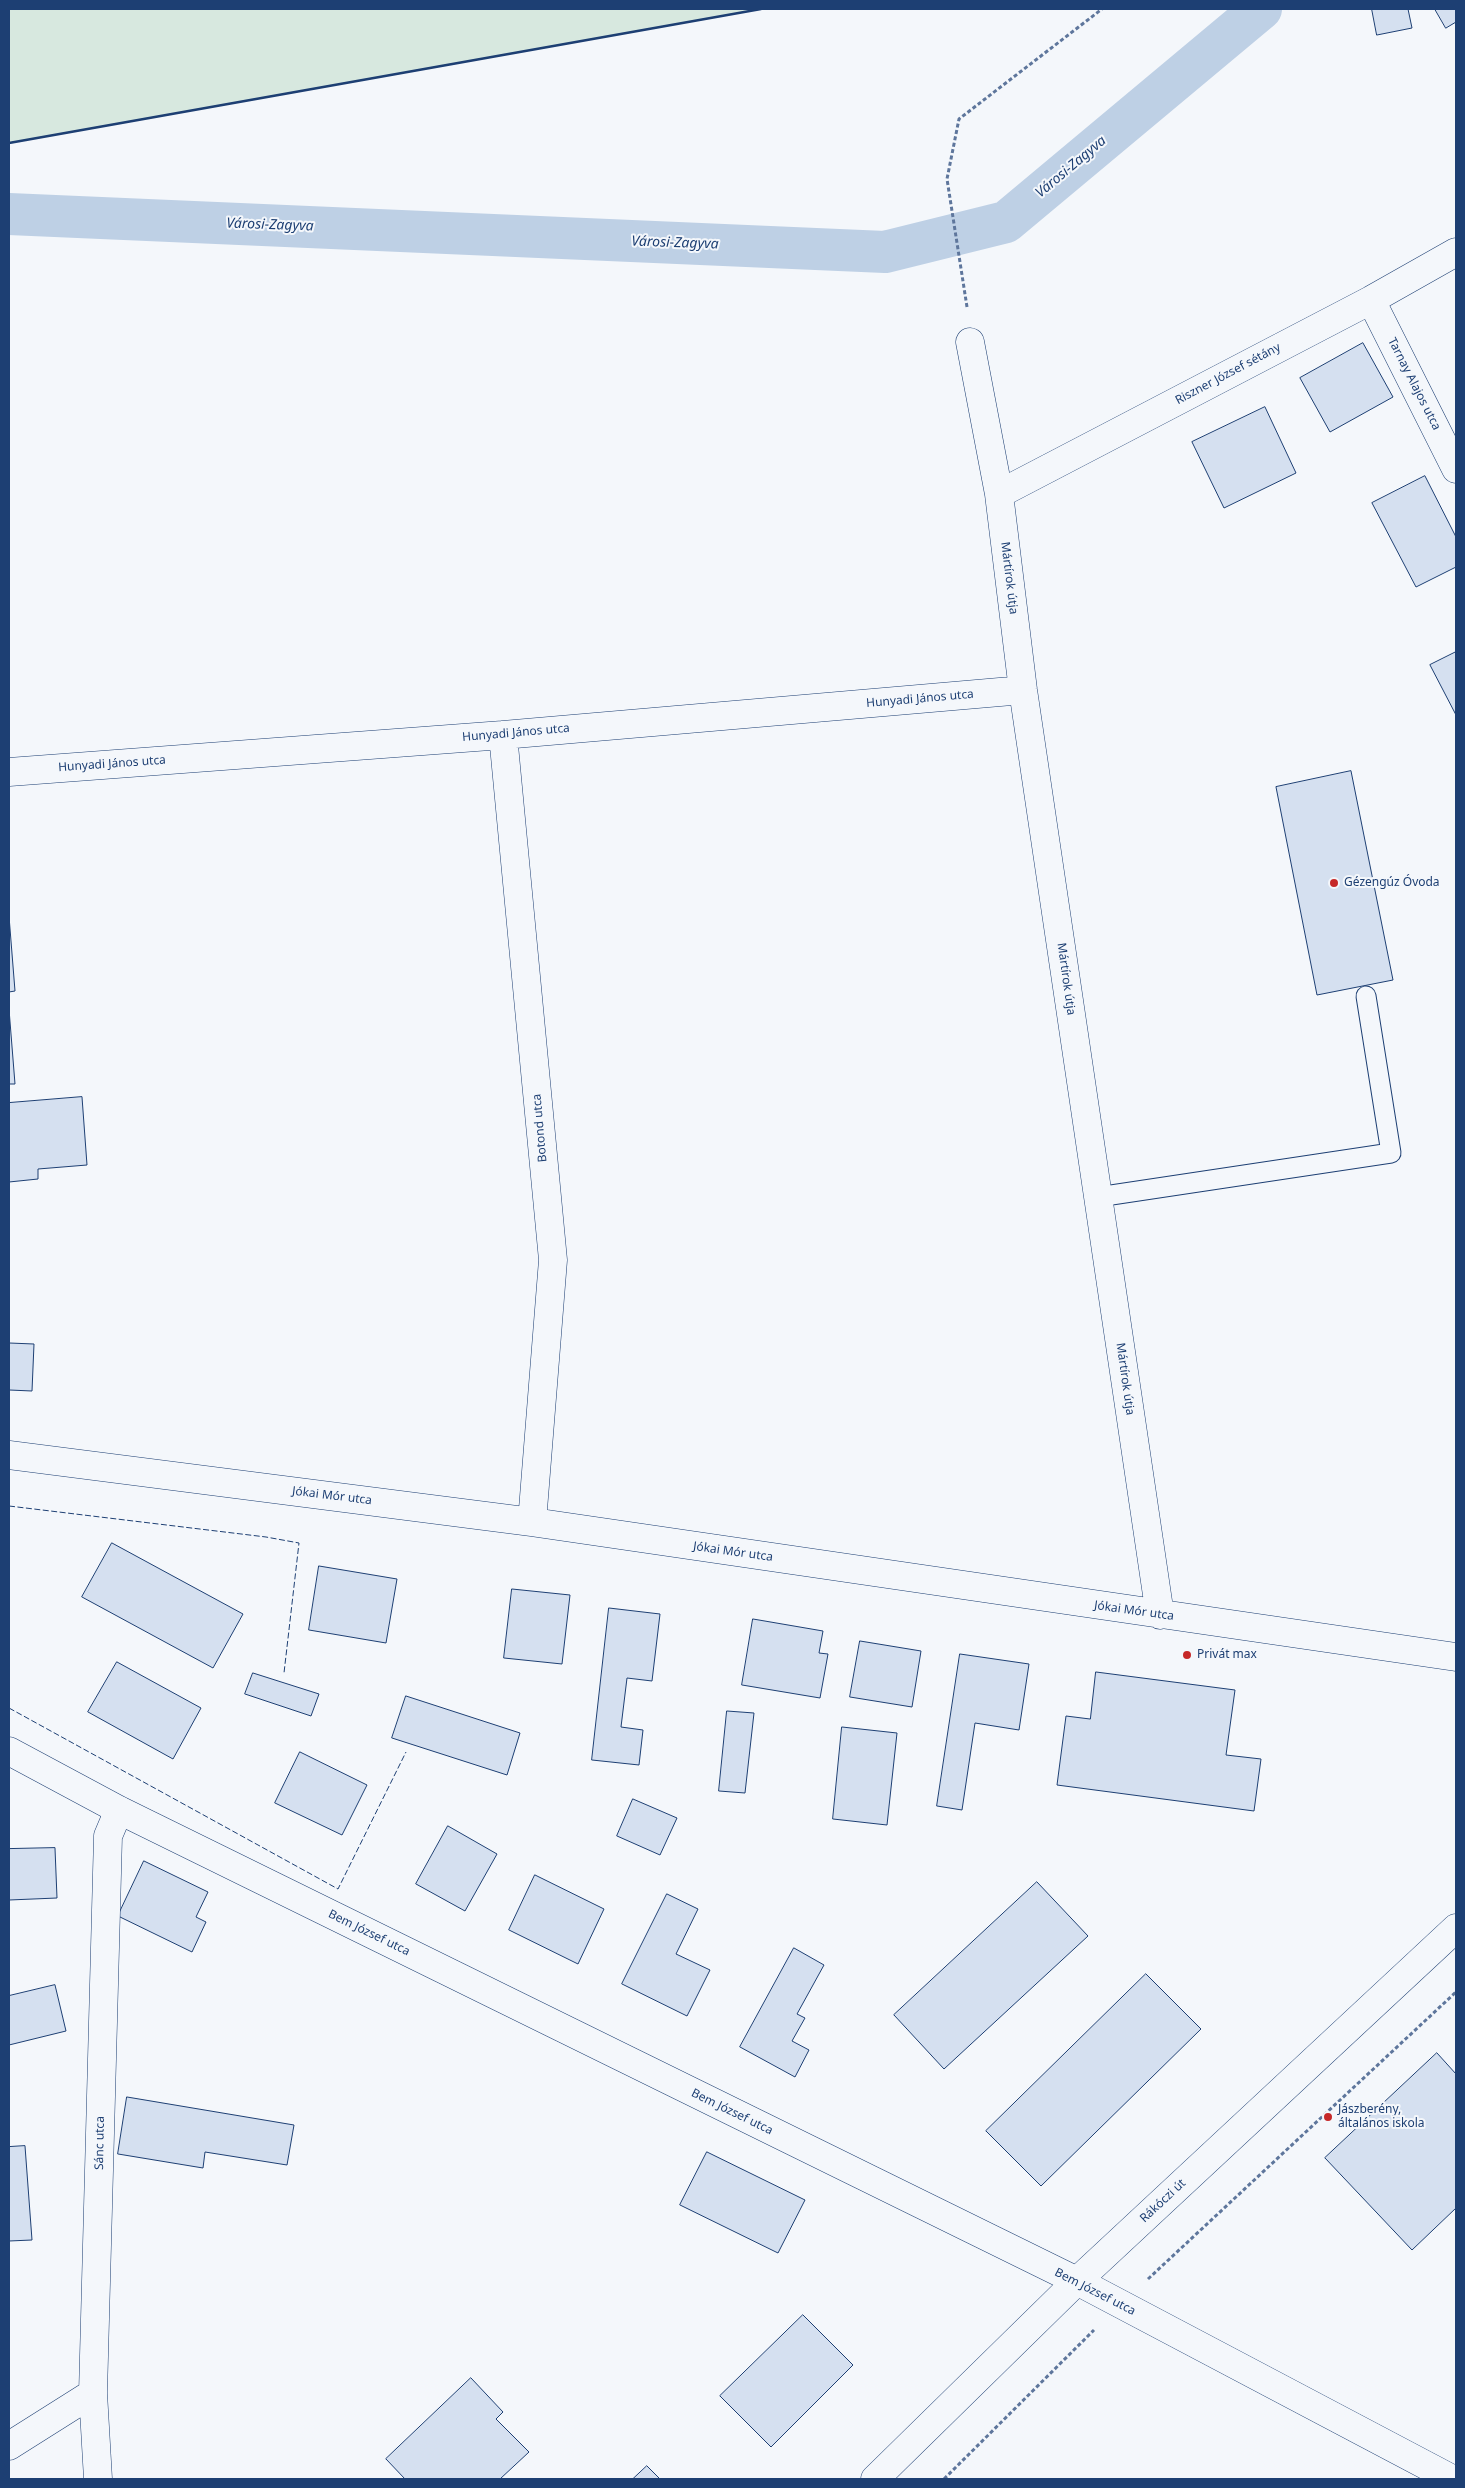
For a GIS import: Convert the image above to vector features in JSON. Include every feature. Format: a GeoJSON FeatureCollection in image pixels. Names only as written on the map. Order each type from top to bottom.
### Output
{"type":"FeatureCollection","features":[{"type":"Feature","properties":{"kind":"street","name":"Riszner József sétány"},"geometry":{"type":"LineString","coordinates":[[999,494],[1371,300],[1456,252]]}},
{"type":"Feature","properties":{"kind":"street","name":"Tarnay Alajos utca"},"geometry":{"type":"LineString","coordinates":[[1371,300],[1456,469]]}},
{"type":"Feature","properties":{"kind":"street","name":"Mártírok útja"},"geometry":{"type":"LineString","coordinates":[[970,342],[999,494],[1023,690],[1160,1615]]}},
{"type":"Feature","properties":{"kind":"street","name":"Hunyadi János utca"},"geometry":{"type":"LineString","coordinates":[[9,772],[503,735],[1023,690]]}},
{"type":"Feature","properties":{"kind":"street","name":"Botond utca"},"geometry":{"type":"LineString","coordinates":[[503,735],[553,1260],[532,1522]]}},
{"type":"Feature","properties":{"kind":"street","name":"Jókai Mór utca"},"geometry":{"type":"LineString","coordinates":[[9,1455],[532,1522],[1160,1615],[1456,1656]]}},
{"type":"Feature","properties":{"kind":"street","name":"Bem József utca"},"geometry":{"type":"LineString","coordinates":[[9,1752],[120,1810],[1077,2281],[1452,2479]]}},
{"type":"Feature","properties":{"kind":"street","name":"Sánc utca"},"geometry":{"type":"LineString","coordinates":[[98,2479],[93,2392],[108,1836],[120,1810]]}},
{"type":"Feature","properties":{"kind":"street","name":"Rákóczi út"},"geometry":{"type":"LineString","coordinates":[[874,2479],[1077,2281],[1456,1928]]}},
{"type":"Feature","properties":{"kind":"street"},"geometry":{"type":"LineString","coordinates":[[9,2446],[93,2392]]}},
{"type":"Feature","properties":{"kind":"lane"},"geometry":{"type":"LineString","coordinates":[[1098,1197],[1391,1153],[1366,996]]}},
{"type":"Feature","properties":{"kind":"path"},"geometry":{"type":"LineString","coordinates":[[966,301],[947,179],[958,119],[1102,9]]}},
{"type":"Feature","properties":{"kind":"path"},"geometry":{"type":"LineString","coordinates":[[944,2479],[1121,2304],[1456,1992]]}},
{"type":"Feature","properties":{"kind":"shaded area"},"geometry":{"type":"Polygon","coordinates":[[[9,9],[761,9],[9,143],[9,9]]]}},
{"type":"Feature","properties":{"kind":"building"},"geometry":{"type":"Polygon","coordinates":[[[1372,9],[1408,9],[1412,28],[1377,35],[1372,9]]]}},
{"type":"Feature","properties":{"kind":"building"},"geometry":{"type":"Polygon","coordinates":[[[1435,9],[1456,9],[1456,22],[1446,28],[1435,9]]]}},
{"type":"Feature","properties":{"kind":"building"},"geometry":{"type":"Polygon","coordinates":[[[1363,343],[1393,397],[1330,432],[1300,378],[1363,343]]]}},
{"type":"Feature","properties":{"kind":"building"},"geometry":{"type":"Polygon","coordinates":[[[1265,407],[1296,473],[1224,508],[1192,442],[1265,407]]]}},
{"type":"Feature","properties":{"kind":"building"},"geometry":{"type":"Polygon","coordinates":[[[1425,476],[1456,537],[1456,567],[1416,587],[1372,503],[1425,476]]]}},
{"type":"Feature","properties":{"kind":"building"},"geometry":{"type":"Polygon","coordinates":[[[1456,652],[1456,715],[1430,665],[1456,652]]]}},
{"type":"Feature","properties":{"kind":"building","name":"Gézengúz Óvoda"},"geometry":{"type":"Polygon","coordinates":[[[1351,771],[1393,980],[1317,995],[1276,787],[1351,771]]]}},
{"type":"Feature","properties":{"kind":"building"},"geometry":{"type":"Polygon","coordinates":[[[9,916],[15,991],[9,992],[9,916]]]}},
{"type":"Feature","properties":{"kind":"building"},"geometry":{"type":"Polygon","coordinates":[[[9,1009],[15,1084],[9,1084],[9,1009]]]}},
{"type":"Feature","properties":{"kind":"building"},"geometry":{"type":"Polygon","coordinates":[[[82,1097],[87,1165],[38,1169],[38,1179],[9,1182],[9,1103],[82,1097]]]}},
{"type":"Feature","properties":{"kind":"building"},"geometry":{"type":"Polygon","coordinates":[[[9,1343],[34,1344],[32,1391],[9,1390],[9,1343]]]}},
{"type":"Feature","properties":{"kind":"building"},"geometry":{"type":"Polygon","coordinates":[[[112,1543],[243,1614],[213,1668],[82,1597],[112,1543]]]}},
{"type":"Feature","properties":{"kind":"building"},"geometry":{"type":"Polygon","coordinates":[[[319,1566],[397,1579],[386,1643],[309,1630],[319,1566]]]}},
{"type":"Feature","properties":{"kind":"building"},"geometry":{"type":"Polygon","coordinates":[[[512,1589],[570,1595],[562,1664],[504,1658],[512,1589]]]}},
{"type":"Feature","properties":{"kind":"building"},"geometry":{"type":"Polygon","coordinates":[[[609,1608],[660,1614],[652,1681],[627,1678],[621,1727],[643,1730],[639,1765],[592,1760],[609,1608]]]}},
{"type":"Feature","properties":{"kind":"building"},"geometry":{"type":"Polygon","coordinates":[[[753,1619],[823,1631],[819,1653],[828,1654],[820,1698],[742,1685],[753,1619]]]}},
{"type":"Feature","properties":{"kind":"building"},"geometry":{"type":"Polygon","coordinates":[[[860,1641],[921,1651],[912,1707],[850,1697],[860,1641]]]}},
{"type":"Feature","properties":{"kind":"building"},"geometry":{"type":"Polygon","coordinates":[[[960,1654],[1029,1664],[1019,1730],[975,1723],[962,1810],[937,1806],[960,1654]]]}},
{"type":"Feature","properties":{"kind":"building"},"geometry":{"type":"Polygon","coordinates":[[[117,1662],[201,1708],[173,1759],[88,1712],[117,1662]]]}},
{"type":"Feature","properties":{"kind":"building"},"geometry":{"type":"Polygon","coordinates":[[[1096,1672],[1235,1690],[1226,1755],[1261,1759],[1254,1811],[1057,1785],[1066,1716],[1090,1719],[1096,1672]]]}},
{"type":"Feature","properties":{"kind":"building"},"geometry":{"type":"Polygon","coordinates":[[[253,1673],[319,1694],[311,1716],[245,1694],[253,1673]]]}},
{"type":"Feature","properties":{"kind":"building"},"geometry":{"type":"Polygon","coordinates":[[[406,1696],[520,1733],[507,1775],[392,1738],[406,1696]]]}},
{"type":"Feature","properties":{"kind":"building"},"geometry":{"type":"Polygon","coordinates":[[[727,1711],[754,1713],[745,1793],[719,1791],[727,1711]]]}},
{"type":"Feature","properties":{"kind":"building"},"geometry":{"type":"Polygon","coordinates":[[[842,1727],[897,1733],[887,1825],[833,1819],[842,1727]]]}},
{"type":"Feature","properties":{"kind":"building"},"geometry":{"type":"Polygon","coordinates":[[[300,1752],[367,1785],[342,1835],[275,1803],[300,1752]]]}},
{"type":"Feature","properties":{"kind":"building"},"geometry":{"type":"Polygon","coordinates":[[[633,1799],[677,1818],[660,1855],[617,1836],[633,1799]]]}},
{"type":"Feature","properties":{"kind":"building"},"geometry":{"type":"Polygon","coordinates":[[[448,1826],[497,1854],[465,1911],[416,1884],[448,1826]]]}},
{"type":"Feature","properties":{"kind":"building"},"geometry":{"type":"Polygon","coordinates":[[[55,1848],[57,1898],[9,1900],[9,1849],[55,1848]]]}},
{"type":"Feature","properties":{"kind":"building"},"geometry":{"type":"Polygon","coordinates":[[[144,1861],[208,1892],[196,1917],[206,1922],[192,1952],[118,1916],[144,1861]]]}},
{"type":"Feature","properties":{"kind":"building"},"geometry":{"type":"Polygon","coordinates":[[[535,1875],[604,1909],[578,1964],[509,1930],[535,1875]]]}},
{"type":"Feature","properties":{"kind":"building"},"geometry":{"type":"Polygon","coordinates":[[[1037,1882],[1088,1936],[944,2069],[894,2015],[1037,1882]]]}},
{"type":"Feature","properties":{"kind":"building"},"geometry":{"type":"Polygon","coordinates":[[[667,1894],[698,1909],[676,1954],[710,1970],[687,2016],[622,1984],[667,1894]]]}},
{"type":"Feature","properties":{"kind":"building"},"geometry":{"type":"Polygon","coordinates":[[[794,1948],[824,1965],[797,2014],[805,2018],[792,2041],[809,2050],[795,2077],[740,2047],[794,1948]]]}},
{"type":"Feature","properties":{"kind":"building"},"geometry":{"type":"Polygon","coordinates":[[[1146,1974],[1201,2029],[1041,2186],[986,2131],[1146,1974]]]}},
{"type":"Feature","properties":{"kind":"building"},"geometry":{"type":"Polygon","coordinates":[[[55,1985],[66,2031],[9,2045],[9,1996],[55,1985]]]}},
{"type":"Feature","properties":{"kind":"building"},"geometry":{"type":"Polygon","coordinates":[[[1437,2053],[1456,2074],[1456,2208],[1412,2250],[1325,2158],[1437,2053]]]}},
{"type":"Feature","properties":{"kind":"building"},"geometry":{"type":"Polygon","coordinates":[[[127,2097],[294,2125],[287,2165],[205,2152],[203,2168],[118,2154],[127,2097]]]}},
{"type":"Feature","properties":{"kind":"building"},"geometry":{"type":"Polygon","coordinates":[[[25,2146],[32,2240],[9,2241],[9,2147],[25,2146]]]}},
{"type":"Feature","properties":{"kind":"building"},"geometry":{"type":"Polygon","coordinates":[[[707,2152],[805,2200],[778,2253],[680,2205],[707,2152]]]}},
{"type":"Feature","properties":{"kind":"building"},"geometry":{"type":"Polygon","coordinates":[[[803,2315],[853,2365],[771,2447],[720,2396],[803,2315]]]}},
{"type":"Feature","properties":{"kind":"building"},"geometry":{"type":"Polygon","coordinates":[[[471,2378],[503,2412],[496,2419],[529,2452],[500,2479],[405,2479],[386,2459],[471,2378]]]}},
{"type":"Feature","properties":{"kind":"building"},"geometry":{"type":"Polygon","coordinates":[[[647,2466],[660,2479],[633,2479],[647,2466]]]}},
{"type":"Feature","properties":{"kind":"waterway","name":"Városi-Zagyva"},"geometry":{"type":"LineString","coordinates":[[9,214],[885,252],[1006,222],[1261,9]]}},
{"type":"Feature","properties":{"kind":"fence"},"geometry":{"type":"LineString","coordinates":[[9,1506],[266,1537],[299,1543],[284,1673]]}},
{"type":"Feature","properties":{"kind":"fence"},"geometry":{"type":"LineString","coordinates":[[9,1708],[338,1889],[406,1752]]}},
{"type":"Feature","properties":{"kind":"wall"},"geometry":{"type":"LineString","coordinates":[[9,143],[761,9]]}},
{"type":"Feature","properties":{"kind":"place","name":"Gézengúz Óvoda"},"geometry":{"type":"Point","coordinates":[1334,883]}},
{"type":"Feature","properties":{"kind":"place","name":"Privát max"},"geometry":{"type":"Point","coordinates":[1187,1655]}},
{"type":"Feature","properties":{"kind":"place","name":"Jászberény, általános iskola"},"geometry":{"type":"Point","coordinates":[1328,2117]}}]}
